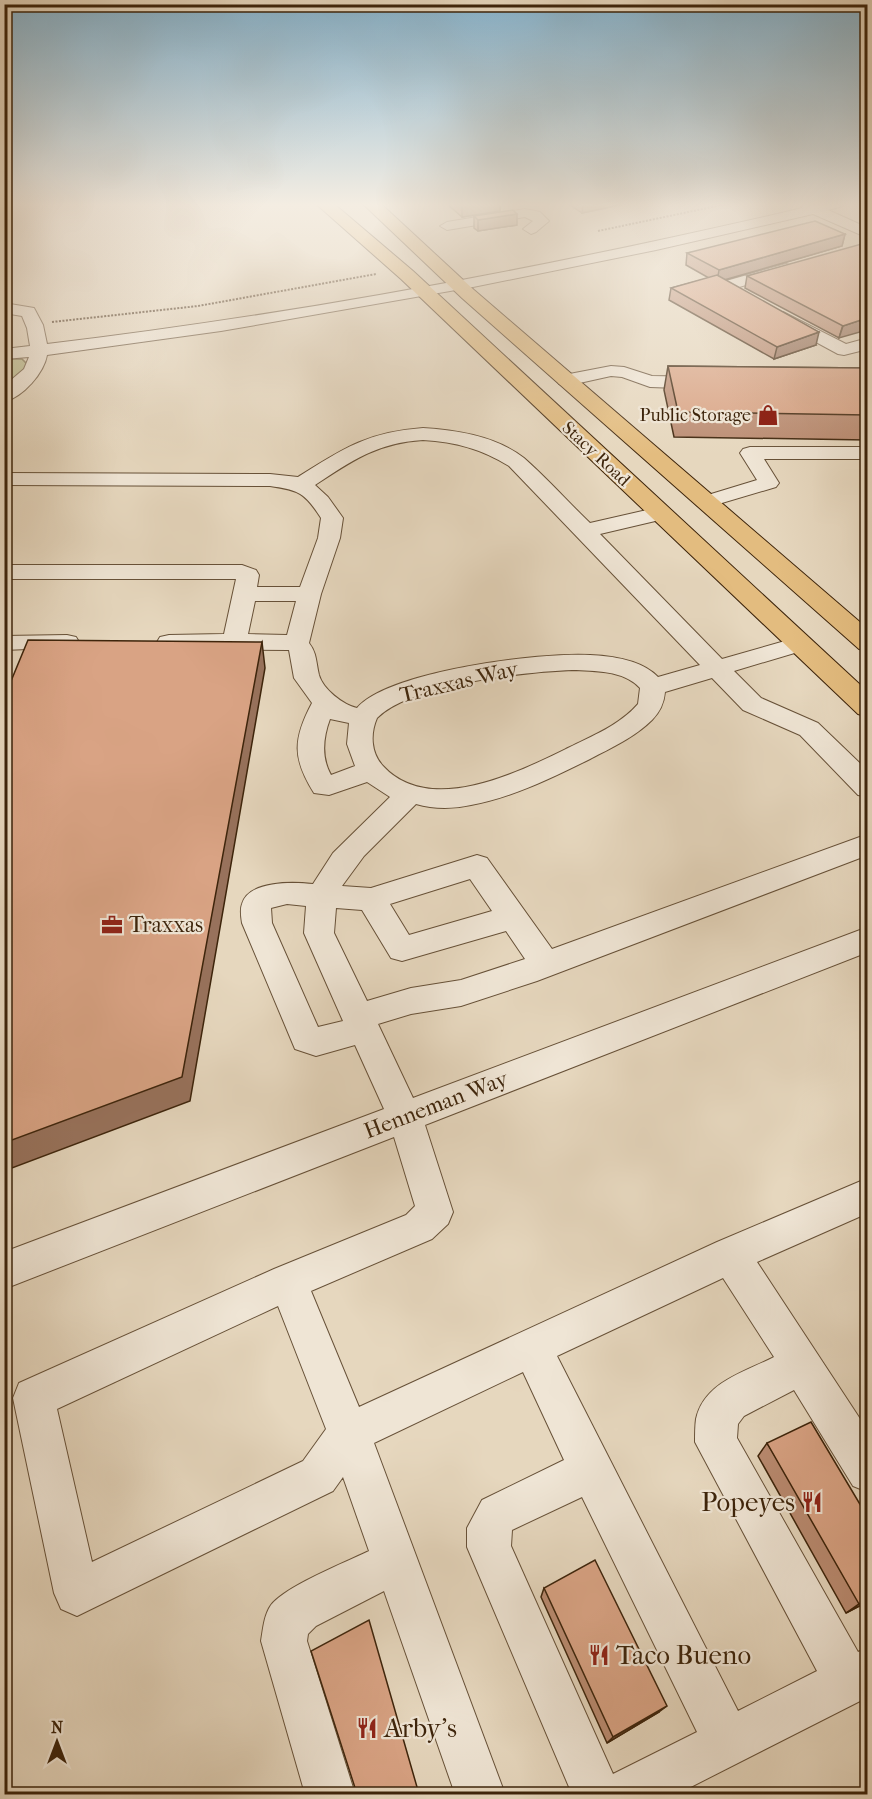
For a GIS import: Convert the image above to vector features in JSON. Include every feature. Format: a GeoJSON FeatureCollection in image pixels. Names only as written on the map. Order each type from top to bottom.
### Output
{"type":"FeatureCollection","features":[{"type":"Feature","properties":{"kind":"main road","name":"Stacy Road"},"geometry":{"type":"LineString","coordinates":[[419,287],[867,708]]}},
{"type":"Feature","properties":{"kind":"main road","name":"Stacy Road"},"geometry":{"type":"LineString","coordinates":[[470,287],[566,380],[867,643]]}},
{"type":"Feature","properties":{"kind":"main road"},"geometry":{"type":"LineString","coordinates":[[660,513],[705,502]]}},
{"type":"Feature","properties":{"kind":"street"},"geometry":{"type":"LineString","coordinates":[[15,335],[216,327],[424,292],[436,287]]}},
{"type":"Feature","properties":{"kind":"street"},"geometry":{"type":"LineString","coordinates":[[727,287],[745,296]]}},
{"type":"Feature","properties":{"kind":"street"},"geometry":{"type":"LineString","coordinates":[[765,307],[844,350],[867,343]]}},
{"type":"Feature","properties":{"kind":"street"},"geometry":{"type":"LineString","coordinates":[[4,308],[28,312],[45,334]]}},
{"type":"Feature","properties":{"kind":"street"},"geometry":{"type":"LineString","coordinates":[[4,354],[45,334]]}},
{"type":"Feature","properties":{"kind":"street"},"geometry":{"type":"LineString","coordinates":[[4,396],[38,363],[45,334]]}},
{"type":"Feature","properties":{"kind":"street"},"geometry":{"type":"LineString","coordinates":[[566,380],[618,372],[637,375],[650,381],[668,383],[727,383]]}},
{"type":"Feature","properties":{"kind":"street"},"geometry":{"type":"LineString","coordinates":[[303,484],[349,453],[366,445],[405,436],[431,435],[460,438],[484,444],[516,462],[752,704],[765,713],[809,729],[867,788]]}},
{"type":"Feature","properties":{"kind":"street"},"geometry":{"type":"LineString","coordinates":[[705,502],[769,483],[750,453],[867,453]]}},
{"type":"Feature","properties":{"kind":"street"},"geometry":{"type":"LineString","coordinates":[[4,479],[270,480],[303,484],[321,501],[332,518],[329,538],[309,594],[297,644]]}},
{"type":"Feature","properties":{"kind":"street"},"geometry":{"type":"LineString","coordinates":[[585,531],[660,513]]}},
{"type":"Feature","properties":{"kind":"street"},"geometry":{"type":"LineString","coordinates":[[4,572],[242,572],[248,575],[236,641]]}},
{"type":"Feature","properties":{"kind":"street"},"geometry":{"type":"LineString","coordinates":[[245,594],[309,594]]}},
{"type":"Feature","properties":{"kind":"street"},"geometry":{"type":"LineString","coordinates":[[143,642],[236,641],[297,644],[302,651],[307,678],[326,701],[340,713],[363,718],[359,738],[361,749],[371,770],[389,786],[418,797],[444,798],[477,795],[523,781],[630,725],[650,705],[653,687],[799,644]]}},
{"type":"Feature","properties":{"kind":"street"},"geometry":{"type":"LineString","coordinates":[[4,643],[85,642]]}},
{"type":"Feature","properties":{"kind":"street","name":"Traxxas Way"},"geometry":{"type":"LineString","coordinates":[[363,718],[389,698],[412,690],[467,676],[512,668],[588,663],[616,666],[640,675],[653,687]]}},
{"type":"Feature","properties":{"kind":"street"},"geometry":{"type":"LineString","coordinates":[[326,701],[310,736],[310,750],[317,777],[324,786],[329,786],[371,770]]}},
{"type":"Feature","properties":{"kind":"street"},"geometry":{"type":"LineString","coordinates":[[410,794],[343,861],[328,883],[319,908],[319,933],[359,1023],[405,1117],[435,1212],[419,1227],[288,1282],[34,1398],[77,1593],[318,1476],[349,1433],[730,1255],[867,1194]]}},
{"type":"Feature","properties":{"kind":"street"},"geometry":{"type":"LineString","coordinates":[[546,965],[477,866],[371,899],[323,897],[287,892],[262,899],[256,905],[257,923],[307,1039],[316,1042],[411,1001],[461,993],[546,965],[867,844]]}},
{"type":"Feature","properties":{"kind":"street"},"geometry":{"type":"LineString","coordinates":[[371,899],[402,949],[513,917]]}},
{"type":"Feature","properties":{"kind":"street","name":"Henneman Way"},"geometry":{"type":"LineString","coordinates":[[4,1271],[405,1117],[864,946]]}},
{"type":"Feature","properties":{"kind":"street"},"geometry":{"type":"LineString","coordinates":[[730,1255],[802,1365],[867,1471]]}},
{"type":"Feature","properties":{"kind":"street"},"geometry":{"type":"LineString","coordinates":[[288,1282],[349,1433],[480,1794]]}},
{"type":"Feature","properties":{"kind":"street"},"geometry":{"type":"LineString","coordinates":[[532,1348],[727,1741]]}},
{"type":"Feature","properties":{"kind":"street"},"geometry":{"type":"LineString","coordinates":[[626,1794],[858,1676],[716,1442],[717,1418],[729,1401],[802,1365]]}},
{"type":"Feature","properties":{"kind":"street"},"geometry":{"type":"LineString","coordinates":[[591,1470],[497,1515],[489,1528],[489,1547],[597,1794]]}},
{"type":"Feature","properties":{"kind":"street"},"geometry":{"type":"LineString","coordinates":[[330,1794],[284,1641],[287,1622],[300,1610],[396,1561]]}},
{"type":"Feature","properties":{"kind":"path"},"geometry":{"type":"LineString","coordinates":[[45,334],[317,287]]}},
{"type":"Feature","properties":{"kind":"green space"},"geometry":{"type":"Polygon","coordinates":[[[4,359],[22,359],[29,366],[4,387],[4,359]]]}},
{"type":"Feature","properties":{"kind":"building"},"geometry":{"type":"Polygon","coordinates":[[[738,287],[819,332],[777,347],[671,288],[738,287]]]}},
{"type":"Feature","properties":{"kind":"building"},"geometry":{"type":"Polygon","coordinates":[[[768,287],[867,287],[867,318],[843,326],[768,287]]]}},
{"type":"Feature","properties":{"kind":"building"},"geometry":{"type":"Polygon","coordinates":[[[668,366],[867,368],[867,415],[678,412],[668,366]]]}},
{"type":"Feature","properties":{"kind":"building","name":"Traxxas"},"geometry":{"type":"Polygon","coordinates":[[[28,640],[262,642],[182,1077],[4,1143],[4,698],[28,640]]]}},
{"type":"Feature","properties":{"kind":"building","name":"Popeyes"},"geometry":{"type":"Polygon","coordinates":[[[811,1422],[867,1516],[867,1599],[859,1604],[767,1443],[811,1422]]]}},
{"type":"Feature","properties":{"kind":"building","name":"Taco Bueno"},"geometry":{"type":"Polygon","coordinates":[[[595,1560],[667,1706],[613,1737],[544,1588],[595,1560]]]}},
{"type":"Feature","properties":{"kind":"building","name":"Arby's"},"geometry":{"type":"Polygon","coordinates":[[[369,1620],[419,1794],[357,1794],[311,1651],[369,1620]]]}},
{"type":"Feature","properties":{"kind":"place","name":"Public Storage"},"geometry":{"type":"Point","coordinates":[768,415]}},
{"type":"Feature","properties":{"kind":"place","name":"Traxxas"},"geometry":{"type":"Point","coordinates":[112,925]}},
{"type":"Feature","properties":{"kind":"place","name":"Popeyes"},"geometry":{"type":"Point","coordinates":[812,1502]}},
{"type":"Feature","properties":{"kind":"place","name":"Taco Bueno"},"geometry":{"type":"Point","coordinates":[599,1655]}},
{"type":"Feature","properties":{"kind":"place","name":"Arby's"},"geometry":{"type":"Point","coordinates":[367,1728]}}]}
